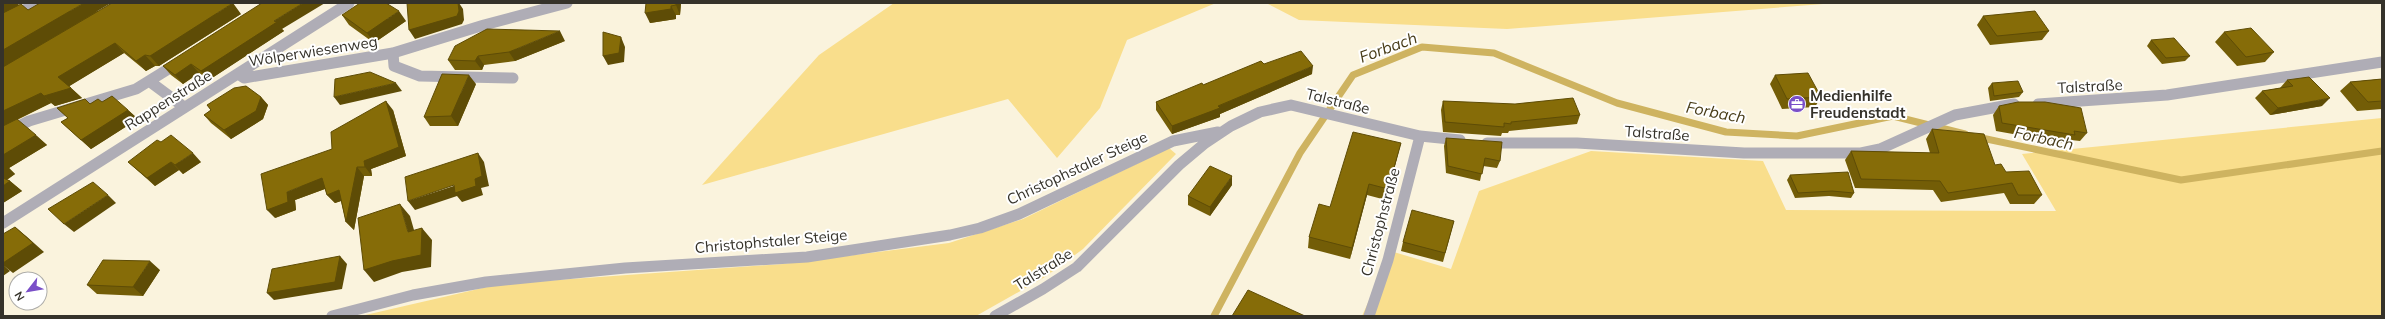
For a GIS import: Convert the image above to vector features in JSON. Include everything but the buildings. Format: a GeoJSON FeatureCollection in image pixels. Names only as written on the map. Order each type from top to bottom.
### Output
{"type":"FeatureCollection","features":[{"type":"Feature","properties":{"kind":"street"},"geometry":{"type":"LineString","coordinates":[[3,22],[37,3]]}},
{"type":"Feature","properties":{"kind":"street","name":"Rappenstraße"},"geometry":{"type":"LineString","coordinates":[[3,223],[349,3]]}},
{"type":"Feature","properties":{"kind":"street","name":"Wölperwiesenweg"},"geometry":{"type":"LineString","coordinates":[[238,74],[244,78],[393,53],[484,25],[566,3]]}},
{"type":"Feature","properties":{"kind":"street","name":"Wölperwiesenweg"},"geometry":{"type":"LineString","coordinates":[[393,53],[394,66],[420,76],[513,78]]}},
{"type":"Feature","properties":{"kind":"street"},"geometry":{"type":"LineString","coordinates":[[3,134],[29,121],[136,89],[187,57]]}},
{"type":"Feature","properties":{"kind":"street","name":"Talstraße"},"geometry":{"type":"LineString","coordinates":[[995,316],[1054,282],[1087,259],[1146,200],[1156,186],[1220,132],[1258,113],[1277,106],[1291,105],[1420,136],[1475,142],[1577,143],[1744,153],[1861,153],[1880,149],[1905,136],[1955,115],[2011,104],[2092,103],[2170,96],[2382,62]]}},
{"type":"Feature","properties":{"kind":"street"},"geometry":{"type":"LineString","coordinates":[[149,81],[184,107]]}},
{"type":"Feature","properties":{"kind":"street","name":"Christophstaler Steige"},"geometry":{"type":"LineString","coordinates":[[332,316],[414,295],[486,282],[625,268],[807,257],[950,235],[980,228],[1019,214],[1173,141],[1220,132]]}},
{"type":"Feature","properties":{"kind":"street","name":"Christophstraße"},"geometry":{"type":"LineString","coordinates":[[1369,316],[1388,260],[1420,136]]}},
{"type":"Feature","properties":{"kind":"shaded area"},"geometry":{"type":"Polygon","coordinates":[[[894,3],[1216,3],[1127,40],[1100,108],[1057,158],[1008,99],[702,185],[819,55],[894,3]]]}},
{"type":"Feature","properties":{"kind":"shaded area"},"geometry":{"type":"Polygon","coordinates":[[[1266,3],[1836,3],[1507,29],[1299,20],[1266,3]]]}},
{"type":"Feature","properties":{"kind":"shaded area"},"geometry":{"type":"Polygon","coordinates":[[[2382,118],[2382,316],[1362,316],[1380,276],[1387,250],[1451,269],[1479,191],[1591,151],[1763,161],[1786,210],[2056,211],[2022,154],[2382,118]]]}},
{"type":"Feature","properties":{"kind":"shaded area"},"geometry":{"type":"Polygon","coordinates":[[[1169,148],[1176,154],[1083,249],[1045,277],[976,316],[361,316],[500,284],[783,264],[949,243],[1023,219],[1169,148]]]}},
{"type":"Feature","properties":{"kind":"waterway","name":"Forbach"},"geometry":{"type":"LineString","coordinates":[[1214,316],[1300,153],[1353,75],[1422,47],[1494,53],[1617,103],[1726,132],[1797,136],[1893,116],[1965,134]]}},
{"type":"Feature","properties":{"kind":"waterway","name":"Forbach"},"geometry":{"type":"LineString","coordinates":[[1977,137],[2181,180],[2382,151]]}},
{"type":"Feature","properties":{"kind":"place","name":"Medienhilfe Freudenstadt"},"geometry":{"type":"Point","coordinates":[1797,104]}}]}
